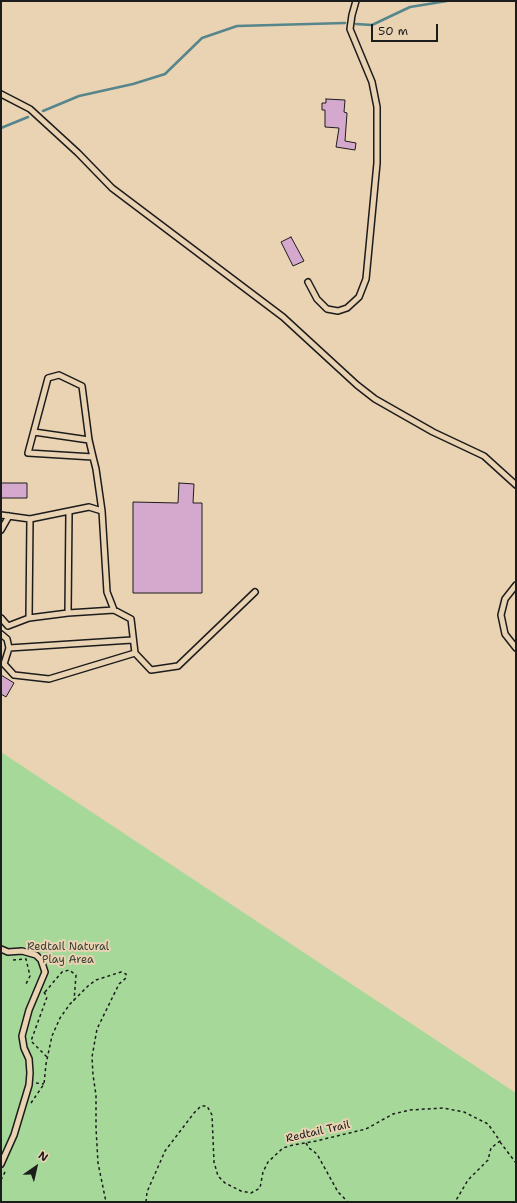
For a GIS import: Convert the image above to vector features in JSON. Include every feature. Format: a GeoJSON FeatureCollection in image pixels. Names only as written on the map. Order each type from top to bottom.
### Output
{"type":"FeatureCollection","features":[{"type":"Feature","properties":{"kind":"lane"},"geometry":{"type":"LineString","coordinates":[[308,282],[317,299],[327,309],[338,310],[347,308],[359,297],[366,279],[377,163],[377,107],[372,82],[350,29],[356,1]]}},
{"type":"Feature","properties":{"kind":"lane"},"geometry":{"type":"LineString","coordinates":[[1,94],[30,109],[78,153],[112,188],[283,317],[357,385],[375,399],[433,432],[484,456],[516,485]]}},
{"type":"Feature","properties":{"kind":"lane"},"geometry":{"type":"LineString","coordinates":[[93,457],[28,453],[48,378],[59,375],[82,386],[89,440],[93,457],[102,511],[107,592],[114,610]]}},
{"type":"Feature","properties":{"kind":"lane"},"geometry":{"type":"LineString","coordinates":[[34,432],[89,440]]}},
{"type":"Feature","properties":{"kind":"lane"},"geometry":{"type":"LineString","coordinates":[[1,515],[30,519],[88,507],[102,511]]}},
{"type":"Feature","properties":{"kind":"lane"},"geometry":{"type":"LineString","coordinates":[[68,613],[69,512]]}},
{"type":"Feature","properties":{"kind":"lane"},"geometry":{"type":"LineString","coordinates":[[1,530],[9,516]]}},
{"type":"Feature","properties":{"kind":"lane"},"geometry":{"type":"LineString","coordinates":[[29,618],[30,519]]}},
{"type":"Feature","properties":{"kind":"lane"},"geometry":{"type":"LineString","coordinates":[[516,585],[505,599],[501,615],[505,634],[516,648]]}},
{"type":"Feature","properties":{"kind":"lane"},"geometry":{"type":"LineString","coordinates":[[135,653],[49,679],[14,675],[4,664],[9,648],[8,639],[1,634],[8,626],[29,618],[68,613],[114,610],[131,619],[132,640],[135,653],[151,670],[178,666],[255,592]]}},
{"type":"Feature","properties":{"kind":"lane"},"geometry":{"type":"LineString","coordinates":[[1,618],[8,626]]}},
{"type":"Feature","properties":{"kind":"lane"},"geometry":{"type":"LineString","coordinates":[[9,648],[132,640]]}},
{"type":"Feature","properties":{"kind":"lane"},"geometry":{"type":"LineString","coordinates":[[1,949],[8,952],[22,952],[36,955],[41,960],[45,972],[29,1010],[22,1036],[24,1048],[29,1060],[29,1084],[14,1135],[1,1164]]}},
{"type":"Feature","properties":{"kind":"path"},"geometry":{"type":"LineString","coordinates":[[13,960],[26,960],[30,976],[26,984]]}},
{"type":"Feature","properties":{"kind":"path"},"geometry":{"type":"LineString","coordinates":[[47,1057],[31,1042],[47,997],[45,992],[48,991],[62,972],[69,970],[76,975],[74,1001]]}},
{"type":"Feature","properties":{"kind":"path"},"geometry":{"type":"LineString","coordinates":[[30,1105],[44,1084],[47,1057],[52,1036],[60,1018],[74,1001],[96,980],[121,972],[126,974],[126,978],[119,984],[97,1029],[92,1057],[96,1095],[98,1163],[106,1202]]}},
{"type":"Feature","properties":{"kind":"path","name":"Redtail Trail"},"geometry":{"type":"LineString","coordinates":[[146,1202],[147,1192],[166,1151],[194,1113],[202,1106],[207,1106],[212,1115],[214,1162],[218,1176],[225,1183],[240,1191],[251,1193],[260,1188],[263,1172],[268,1162],[283,1148],[366,1128],[393,1114],[410,1110],[444,1108],[464,1112],[480,1119],[488,1124],[516,1163]]}},
{"type":"Feature","properties":{"kind":"path"},"geometry":{"type":"LineString","coordinates":[[455,1202],[468,1180],[488,1160],[491,1148],[500,1141]]}},
{"type":"Feature","properties":{"kind":"path"},"geometry":{"type":"LineString","coordinates":[[306,1143],[309,1148],[317,1154],[338,1192],[348,1202]]}},
{"type":"Feature","properties":{"kind":"path"},"geometry":{"type":"LineString","coordinates":[[1,1180],[7,1167]]}},
{"type":"Feature","properties":{"kind":"green space","name":"Redtail Natural Play Area"},"geometry":{"type":"Polygon","coordinates":[[[1,752],[516,1093],[516,1202],[1,1202],[1,752]]]}},
{"type":"Feature","properties":{"kind":"building"},"geometry":{"type":"Polygon","coordinates":[[[326,99],[345,100],[344,112],[347,113],[345,141],[356,143],[355,150],[336,147],[339,128],[325,127],[325,110],[322,110],[322,103],[326,103],[326,99]]]}},
{"type":"Feature","properties":{"kind":"building"},"geometry":{"type":"Polygon","coordinates":[[[291,237],[304,261],[293,266],[281,242],[291,237]]]}},
{"type":"Feature","properties":{"kind":"building"},"geometry":{"type":"Polygon","coordinates":[[[1,483],[27,483],[27,498],[1,498],[1,483]]]}},
{"type":"Feature","properties":{"kind":"building"},"geometry":{"type":"Polygon","coordinates":[[[179,483],[194,484],[193,503],[202,503],[202,593],[133,593],[133,502],[178,503],[179,483]]]}},
{"type":"Feature","properties":{"kind":"building"},"geometry":{"type":"Polygon","coordinates":[[[1,675],[14,683],[6,697],[1,694],[1,675]]]}},
{"type":"Feature","properties":{"kind":"waterway"},"geometry":{"type":"LineString","coordinates":[[356,24],[372,25],[410,7],[447,1]]}},
{"type":"Feature","properties":{"kind":"waterway"},"geometry":{"type":"LineString","coordinates":[[43,111],[79,96],[133,84],[165,74],[202,38],[237,26],[345,23]]}},
{"type":"Feature","properties":{"kind":"waterway"},"geometry":{"type":"LineString","coordinates":[[1,128],[28,117]]}}]}
